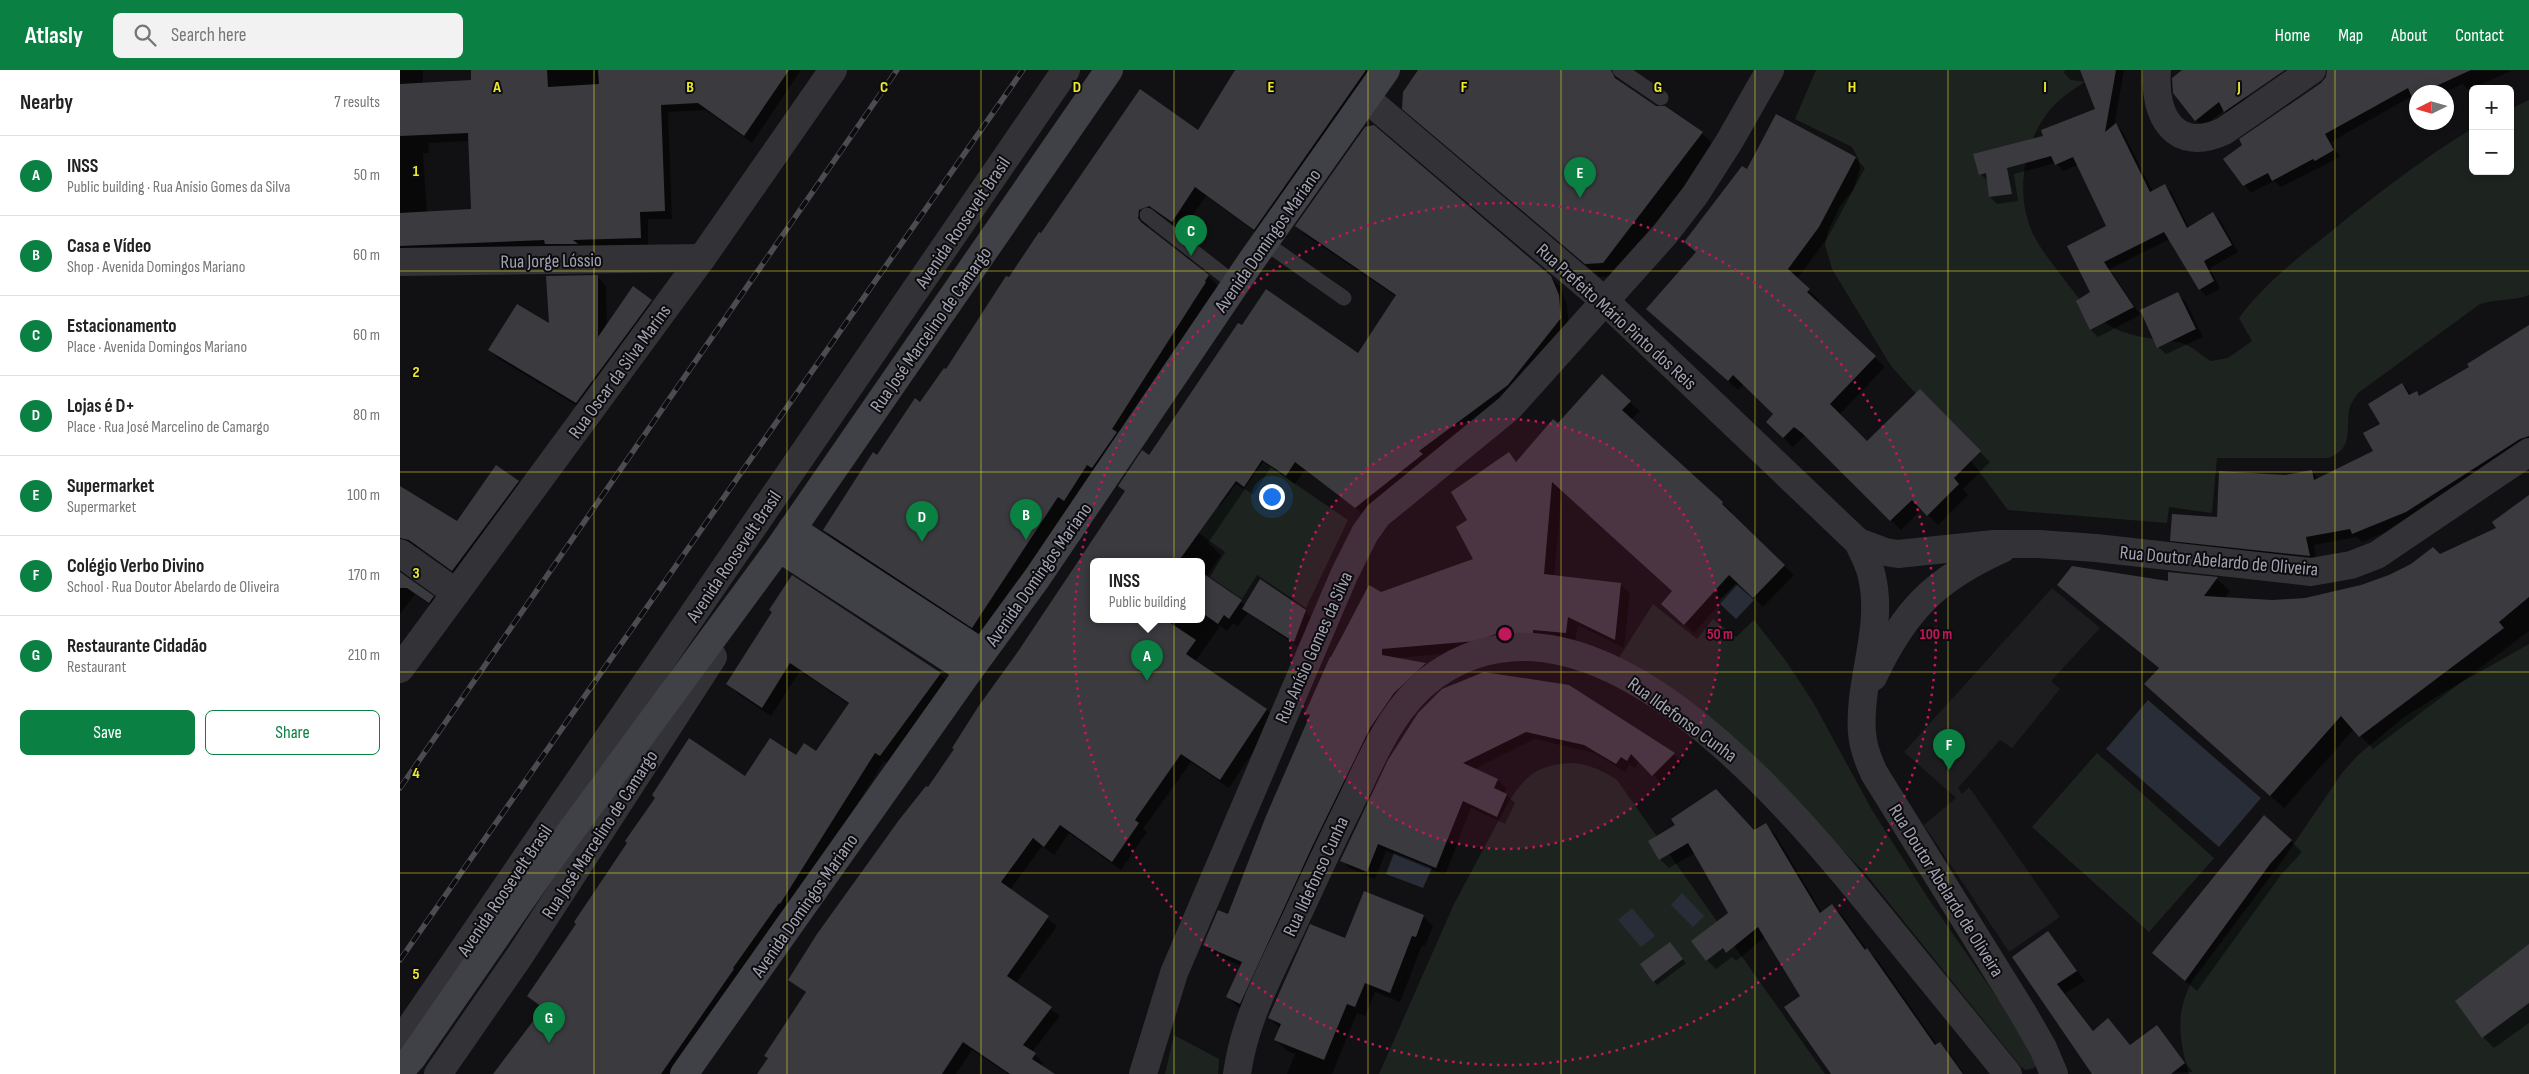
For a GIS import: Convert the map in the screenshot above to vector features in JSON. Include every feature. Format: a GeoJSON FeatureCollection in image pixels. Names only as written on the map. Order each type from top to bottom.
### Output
{"type":"FeatureCollection","features":[{"type":"Feature","properties":{"kind":"main road","name":"Rua José Marcelino de Camargo"},"geometry":{"type":"LineString","coordinates":[[400,1071],[412,1058],[543,869],[750,588],[1109,70]]}},
{"type":"Feature","properties":{"kind":"main road","name":"Avenida Domingos Mariano"},"geometry":{"type":"LineString","coordinates":[[684,1074],[698,1062],[975,662],[1037,578],[1235,284],[1386,70]]}},
{"type":"Feature","properties":{"kind":"main road"},"geometry":{"type":"LineString","coordinates":[[785,538],[975,662]]}},
{"type":"Feature","properties":{"kind":"street","name":"Rua Oscar da Silva Marins"},"geometry":{"type":"LineString","coordinates":[[400,669],[702,258],[833,70]]}},
{"type":"Feature","properties":{"kind":"street","name":"Avenida Roosevelt Brasil"},"geometry":{"type":"LineString","coordinates":[[400,1042],[1066,70]]}},
{"type":"Feature","properties":{"kind":"street","name":"Rua Anísio Gomes da Silva"},"geometry":{"type":"LineString","coordinates":[[1143,1074],[1174,972],[1344,575],[1371,524],[1403,494],[1509,408],[1606,302],[1695,195],[1729,142],[1770,70]]}},
{"type":"Feature","properties":{"kind":"street"},"geometry":{"type":"LineString","coordinates":[[2157,70],[2160,106],[2170,127],[2185,138],[2212,136],[2224,130],[2312,70]]}},
{"type":"Feature","properties":{"kind":"street","name":"Rua Prefeito Mário Pinto dos Reis"},"geometry":{"type":"LineString","coordinates":[[1367,99],[1606,302],[1858,542]]}},
{"type":"Feature","properties":{"kind":"street","name":"Rua Jorge Lóssio"},"geometry":{"type":"LineString","coordinates":[[400,262],[702,258]]}},
{"type":"Feature","properties":{"kind":"street","name":"Rua Doutor Abelardo de Oliveira"},"geometry":{"type":"LineString","coordinates":[[1858,542],[1885,552],[1898,554],[2025,543],[2096,548],[2311,572],[2331,569],[2377,555],[2529,452]]}},
{"type":"Feature","properties":{"kind":"street","name":"Rua Doutor Abelardo de Oliveira"},"geometry":{"type":"LineString","coordinates":[[1858,542],[1872,577],[1876,614],[1863,700],[1862,734],[1866,753],[1874,773],[2024,1013],[2043,1048],[2054,1074]]}},
{"type":"Feature","properties":{"kind":"street","name":"Rua Doutor Abelardo de Oliveira"},"geometry":{"type":"LineString","coordinates":[[1863,700],[1889,646],[1916,608],[1934,589],[1983,558],[2002,549],[2025,543]]}},
{"type":"Feature","properties":{"kind":"street"},"geometry":{"type":"LineString","coordinates":[[400,554],[456,593]]}},
{"type":"Feature","properties":{"kind":"street","name":"Rua José Marcelino de Camargo"},"geometry":{"type":"LineString","coordinates":[[438,1074],[521,954],[722,643],[750,588]]}},
{"type":"Feature","properties":{"kind":"street","name":"Rua Ildefonso Cunha"},"geometry":{"type":"LineString","coordinates":[[1237,1074],[1240,1049],[1251,1013],[1340,823],[1391,724],[1406,702],[1423,685],[1449,666],[1473,656],[1518,645],[1557,649],[1602,663],[1651,691],[1741,761],[1820,843],[2008,1074]]}},
{"type":"Feature","properties":{"kind":"lane"},"geometry":{"type":"LineString","coordinates":[[1620,70],[1661,98]]}},
{"type":"Feature","properties":{"kind":"lane"},"geometry":{"type":"LineString","coordinates":[[1146,215],[1235,284]]}},
{"type":"Feature","properties":{"kind":"lane"},"geometry":{"type":"LineString","coordinates":[[1264,242],[1344,298]]}},
{"type":"Feature","properties":{"kind":"shaded area"},"geometry":{"type":"Polygon","coordinates":[[[1816,70],[2102,70],[2051,108],[2038,127],[2028,154],[2023,182],[2025,211],[2029,224],[2035,238],[2049,260],[2091,312],[2120,331],[2146,338],[2186,344],[2211,361],[2228,358],[2252,341],[2239,318],[2280,273],[2381,192],[2417,165],[2469,131],[2469,175],[2514,175],[2514,107],[2529,100],[2529,295],[2480,304],[2358,393],[2350,408],[2345,445],[2336,454],[2328,458],[2217,458],[2212,513],[2169,507],[2167,523],[2008,510],[1948,430],[1891,366],[1832,269],[1825,245],[1828,231],[1840,206],[1853,190],[1860,169],[1859,160],[1852,147],[1795,119],[1816,70]]]}},
{"type":"Feature","properties":{"kind":"shaded area"},"geometry":{"type":"Polygon","coordinates":[[[1263,462],[1348,520],[1306,608],[1257,575],[1242,599],[1210,577],[1225,552],[1197,532],[1214,502],[1220,506],[1236,484],[1244,489],[1263,462]]]}},
{"type":"Feature","properties":{"kind":"shaded area"},"geometry":{"type":"Polygon","coordinates":[[[1736,584],[1754,600],[1736,619],[1718,602],[1736,584]]]}},
{"type":"Feature","properties":{"kind":"shaded area"},"geometry":{"type":"Polygon","coordinates":[[[2052,588],[2100,628],[2051,681],[2060,689],[2012,748],[2000,740],[1958,788],[1962,794],[1969,787],[2060,917],[2009,952],[1924,825],[1956,798],[1904,752],[2052,588]]]}},
{"type":"Feature","properties":{"kind":"shaded area"},"geometry":{"type":"Polygon","coordinates":[[[1653,604],[1697,639],[1713,619],[1736,637],[1754,620],[1786,661],[1813,702],[1872,810],[1928,898],[2036,1054],[2037,1062],[2034,1068],[2026,1070],[2021,1067],[1865,873],[1815,822],[1617,661],[1653,604]]]}},
{"type":"Feature","properties":{"kind":"shaded area"},"geometry":{"type":"Polygon","coordinates":[[[2529,644],[2529,1074],[2189,1074],[2180,1027],[2183,1004],[2192,981],[2285,857],[2342,773],[2358,755],[2404,717],[2529,644]]]}},
{"type":"Feature","properties":{"kind":"shaded area"},"geometry":{"type":"Polygon","coordinates":[[[2148,700],[2261,798],[2219,847],[2106,749],[2148,700]]]}},
{"type":"Feature","properties":{"kind":"shaded area"},"geometry":{"type":"Polygon","coordinates":[[[2097,753],[2214,858],[2149,932],[2032,827],[2097,753]]]}},
{"type":"Feature","properties":{"kind":"shaded area"},"geometry":{"type":"Polygon","coordinates":[[[1571,763],[1595,768],[1617,780],[1825,1074],[1379,1074],[1454,904],[1509,801],[1522,784],[1534,773],[1550,766],[1571,763]]]}},
{"type":"Feature","properties":{"kind":"shaded area"},"geometry":{"type":"Polygon","coordinates":[[[1394,853],[1432,868],[1423,888],[1386,874],[1394,853]]]}},
{"type":"Feature","properties":{"kind":"shaded area"},"geometry":{"type":"Polygon","coordinates":[[[1682,893],[1704,916],[1693,927],[1671,905],[1682,893]]]}},
{"type":"Feature","properties":{"kind":"shaded area"},"geometry":{"type":"Polygon","coordinates":[[[1632,908],[1655,936],[1641,947],[1618,920],[1632,908]]]}},
{"type":"Feature","properties":{"kind":"shaded area"},"geometry":{"type":"Polygon","coordinates":[[[1174,1035],[1219,1059],[1218,1074],[1165,1074],[1174,1035]]]}},
{"type":"Feature","properties":{"kind":"building"},"geometry":{"type":"Polygon","coordinates":[[[471,70],[547,70],[548,87],[599,84],[598,70],[789,70],[744,136],[698,103],[661,105],[665,211],[640,212],[641,238],[573,240],[578,244],[545,244],[544,240],[400,246],[400,213],[471,209],[468,133],[400,136],[400,84],[471,80],[471,70]]]}},
{"type":"Feature","properties":{"kind":"building"},"geometry":{"type":"Polygon","coordinates":[[[1235,70],[1366,70],[1254,230],[1195,187],[1172,222],[1149,206],[1139,210],[1138,218],[1141,222],[1209,275],[1112,429],[1117,432],[1092,468],[1087,465],[1064,501],[1058,497],[972,628],[823,530],[873,452],[877,455],[915,398],[920,402],[944,368],[946,369],[1006,276],[1009,277],[1039,232],[1041,233],[1140,89],[1198,130],[1235,70]]]}},
{"type":"Feature","properties":{"kind":"building"},"geometry":{"type":"Polygon","coordinates":[[[1418,70],[1611,70],[1615,78],[1656,106],[1665,106],[1703,132],[1603,263],[1585,264],[1402,109],[1403,92],[1418,70]]]}},
{"type":"Feature","properties":{"kind":"building"},"geometry":{"type":"Polygon","coordinates":[[[2080,70],[2116,70],[2105,132],[2116,123],[2150,192],[2165,184],[2187,228],[2213,212],[2232,245],[2204,261],[2214,281],[2199,290],[2164,232],[2104,262],[2134,307],[2090,330],[2076,301],[2090,292],[2067,246],[2106,226],[2073,157],[2055,165],[2051,156],[2007,168],[2012,194],[1989,197],[1986,173],[1979,175],[1973,154],[2043,136],[2041,130],[2095,109],[2080,70]]]}},
{"type":"Feature","properties":{"kind":"building"},"geometry":{"type":"Polygon","coordinates":[[[2182,70],[2285,70],[2224,112],[2219,102],[2195,121],[2173,93],[2172,78],[2182,70]]]}},
{"type":"Feature","properties":{"kind":"building"},"geometry":{"type":"Polygon","coordinates":[[[2327,70],[2471,70],[2438,85],[2409,85],[2409,90],[2408,88],[2325,134],[2334,150],[2272,181],[2268,173],[2243,186],[2223,159],[2242,145],[2239,139],[2321,83],[2326,77],[2327,70]]]}},
{"type":"Feature","properties":{"kind":"building"},"geometry":{"type":"Polygon","coordinates":[[[1776,114],[1856,157],[1819,227],[1788,269],[1810,289],[1807,292],[1876,356],[1830,404],[1867,441],[1920,389],[1981,451],[1954,478],[1959,484],[1927,516],[1912,500],[1890,521],[1802,433],[1794,427],[1783,438],[1766,422],[1773,414],[1733,375],[1728,381],[1646,309],[1696,252],[1684,242],[1742,166],[1747,169],[1776,114]]]}},
{"type":"Feature","properties":{"kind":"building"},"geometry":{"type":"Polygon","coordinates":[[[1374,125],[1551,276],[1559,295],[1561,318],[1508,385],[1419,451],[1423,454],[1355,508],[1295,462],[1286,476],[1262,460],[1244,487],[1236,481],[1181,558],[1090,558],[1090,623],[1170,623],[1196,640],[1186,654],[1267,709],[1220,780],[1181,754],[1135,820],[1139,823],[1112,862],[1060,825],[1044,847],[1033,838],[1001,882],[1049,916],[1007,976],[1052,1007],[1023,1045],[1036,1053],[1032,1059],[1055,1074],[1010,1074],[963,1042],[942,1074],[757,1074],[768,1058],[764,1056],[806,992],[788,980],[817,934],[899,820],[926,786],[928,787],[954,749],[952,748],[978,707],[1019,650],[1125,491],[1118,486],[1142,450],[1149,455],[1238,323],[1242,325],[1266,289],[1358,353],[1396,295],[1295,226],[1365,127],[1374,125]]]}},
{"type":"Feature","properties":{"kind":"building"},"geometry":{"type":"Polygon","coordinates":[[[598,275],[598,337],[633,286],[652,300],[576,403],[488,350],[517,304],[549,323],[546,276],[598,275]]]}},
{"type":"Feature","properties":{"kind":"building"},"geometry":{"type":"Polygon","coordinates":[[[2178,292],[2196,329],[2157,348],[2140,310],[2178,292]]]}},
{"type":"Feature","properties":{"kind":"building"},"geometry":{"type":"Polygon","coordinates":[[[2529,325],[2529,436],[2520,439],[2406,512],[2352,534],[2350,529],[2306,537],[2310,556],[2170,541],[2172,514],[2217,517],[2219,471],[2285,475],[2312,470],[2314,480],[2373,451],[2363,433],[2380,424],[2368,404],[2402,383],[2409,395],[2417,391],[2419,396],[2469,367],[2467,364],[2529,325]]]}},
{"type":"Feature","properties":{"kind":"building"},"geometry":{"type":"Polygon","coordinates":[[[1602,374],[1631,401],[1622,410],[1723,502],[1722,504],[1785,565],[1753,598],[1729,575],[1684,625],[1661,604],[1672,591],[1552,482],[1544,574],[1621,583],[1615,640],[1568,617],[1566,633],[1533,630],[1533,635],[1496,634],[1476,641],[1382,649],[1382,655],[1426,663],[1394,693],[1370,728],[1312,847],[1240,1004],[1226,997],[1242,962],[1203,945],[1218,910],[1228,914],[1266,816],[1310,715],[1305,713],[1330,657],[1369,585],[1381,592],[1473,559],[1456,527],[1467,520],[1451,492],[1509,452],[1516,462],[1553,419],[1558,423],[1602,374]]]}},
{"type":"Feature","properties":{"kind":"building"},"geometry":{"type":"Polygon","coordinates":[[[496,465],[519,481],[452,571],[409,540],[400,538],[400,486],[457,521],[496,465]]]}},
{"type":"Feature","properties":{"kind":"building"},"geometry":{"type":"Polygon","coordinates":[[[2529,495],[2529,597],[2499,622],[2504,628],[2359,737],[2341,716],[2270,796],[2144,684],[2159,668],[2057,585],[2072,566],[2168,581],[2168,572],[2218,577],[2204,596],[2273,600],[2305,598],[2361,585],[2389,575],[2411,564],[2433,547],[2440,554],[2496,528],[2492,522],[2529,495]]]}},
{"type":"Feature","properties":{"kind":"building"},"geometry":{"type":"Polygon","coordinates":[[[400,572],[434,596],[429,603],[407,588],[400,588],[400,572]]]}},
{"type":"Feature","properties":{"kind":"building"},"geometry":{"type":"Polygon","coordinates":[[[792,575],[941,673],[880,756],[875,753],[780,904],[733,968],[661,1074],[493,1074],[543,1008],[527,996],[576,924],[574,922],[627,843],[625,841],[655,798],[652,795],[689,738],[745,776],[770,738],[796,755],[804,743],[816,751],[849,703],[790,663],[762,708],[726,684],[772,612],[769,610],[792,575]]]}},
{"type":"Feature","properties":{"kind":"building"},"geometry":{"type":"Polygon","coordinates":[[[1205,575],[1242,600],[1229,619],[1224,615],[1218,624],[1205,615],[1205,575]]]}},
{"type":"Feature","properties":{"kind":"building"},"geometry":{"type":"Polygon","coordinates":[[[1260,579],[1306,610],[1294,642],[1242,609],[1260,579]]]}},
{"type":"Feature","properties":{"kind":"building"},"geometry":{"type":"Polygon","coordinates":[[[1484,672],[1569,685],[1675,753],[1652,776],[1631,754],[1627,761],[1621,757],[1616,764],[1584,745],[1526,732],[1463,763],[1498,779],[1494,788],[1507,794],[1497,817],[1463,801],[1436,868],[1378,844],[1367,872],[1340,861],[1388,760],[1418,713],[1442,689],[1484,672]]]}},
{"type":"Feature","properties":{"kind":"building"},"geometry":{"type":"Polygon","coordinates":[[[1716,789],[1754,830],[1766,823],[1820,913],[1832,904],[1865,950],[1867,948],[1935,1045],[1940,1042],[1963,1074],[1831,1074],[1784,1007],[1800,996],[1758,927],[1726,953],[1723,948],[1706,961],[1691,941],[1728,913],[1688,843],[1659,860],[1648,841],[1675,825],[1671,819],[1716,789]]]}},
{"type":"Feature","properties":{"kind":"building"},"geometry":{"type":"Polygon","coordinates":[[[2264,815],[2292,840],[2270,864],[2185,981],[2152,953],[2264,815]]]}},
{"type":"Feature","properties":{"kind":"building"},"geometry":{"type":"Polygon","coordinates":[[[1364,891],[1424,915],[1416,937],[1412,936],[1390,993],[1365,983],[1355,1007],[1347,1004],[1324,1060],[1274,1040],[1281,1024],[1268,1018],[1310,924],[1345,938],[1364,891]]]}},
{"type":"Feature","properties":{"kind":"building"},"geometry":{"type":"Polygon","coordinates":[[[2048,931],[2077,971],[2057,984],[2093,1031],[2108,1018],[2130,1045],[2157,1025],[2185,1063],[2171,1074],[2092,1074],[2012,957],[2048,931]]]}},
{"type":"Feature","properties":{"kind":"building"},"geometry":{"type":"Polygon","coordinates":[[[1670,942],[1683,959],[1653,982],[1640,964],[1670,942]]]}},
{"type":"Feature","properties":{"kind":"building"},"geometry":{"type":"Polygon","coordinates":[[[2529,944],[2529,1003],[2482,1038],[2455,1001],[2529,944]]]}},
{"type":"Feature","properties":{"kind":"railway"},"geometry":{"type":"LineString","coordinates":[[400,788],[897,70]]}},
{"type":"Feature","properties":{"kind":"railway"},"geometry":{"type":"LineString","coordinates":[[400,960],[1023,70]]}},
{"type":"Feature","properties":{"kind":"place","name":"Supermarket"},"geometry":{"type":"Point","coordinates":[1580,198]}},
{"type":"Feature","properties":{"kind":"place","name":"Estacionamento"},"geometry":{"type":"Point","coordinates":[1191,256]}},
{"type":"Feature","properties":{"kind":"place","name":"Casa e Vídeo"},"geometry":{"type":"Point","coordinates":[1026,540]}},
{"type":"Feature","properties":{"kind":"place","name":"Lojas é D+"},"geometry":{"type":"Point","coordinates":[922,542]}},
{"type":"Feature","properties":{"kind":"place","name":"INSS"},"geometry":{"type":"Point","coordinates":[1147,681]}},
{"type":"Feature","properties":{"kind":"place","name":"Colégio Verbo Divino"},"geometry":{"type":"Point","coordinates":[1949,770]}},
{"type":"Feature","properties":{"kind":"place","name":"Restaurante Cidadão"},"geometry":{"type":"Point","coordinates":[549,1043]}}]}
